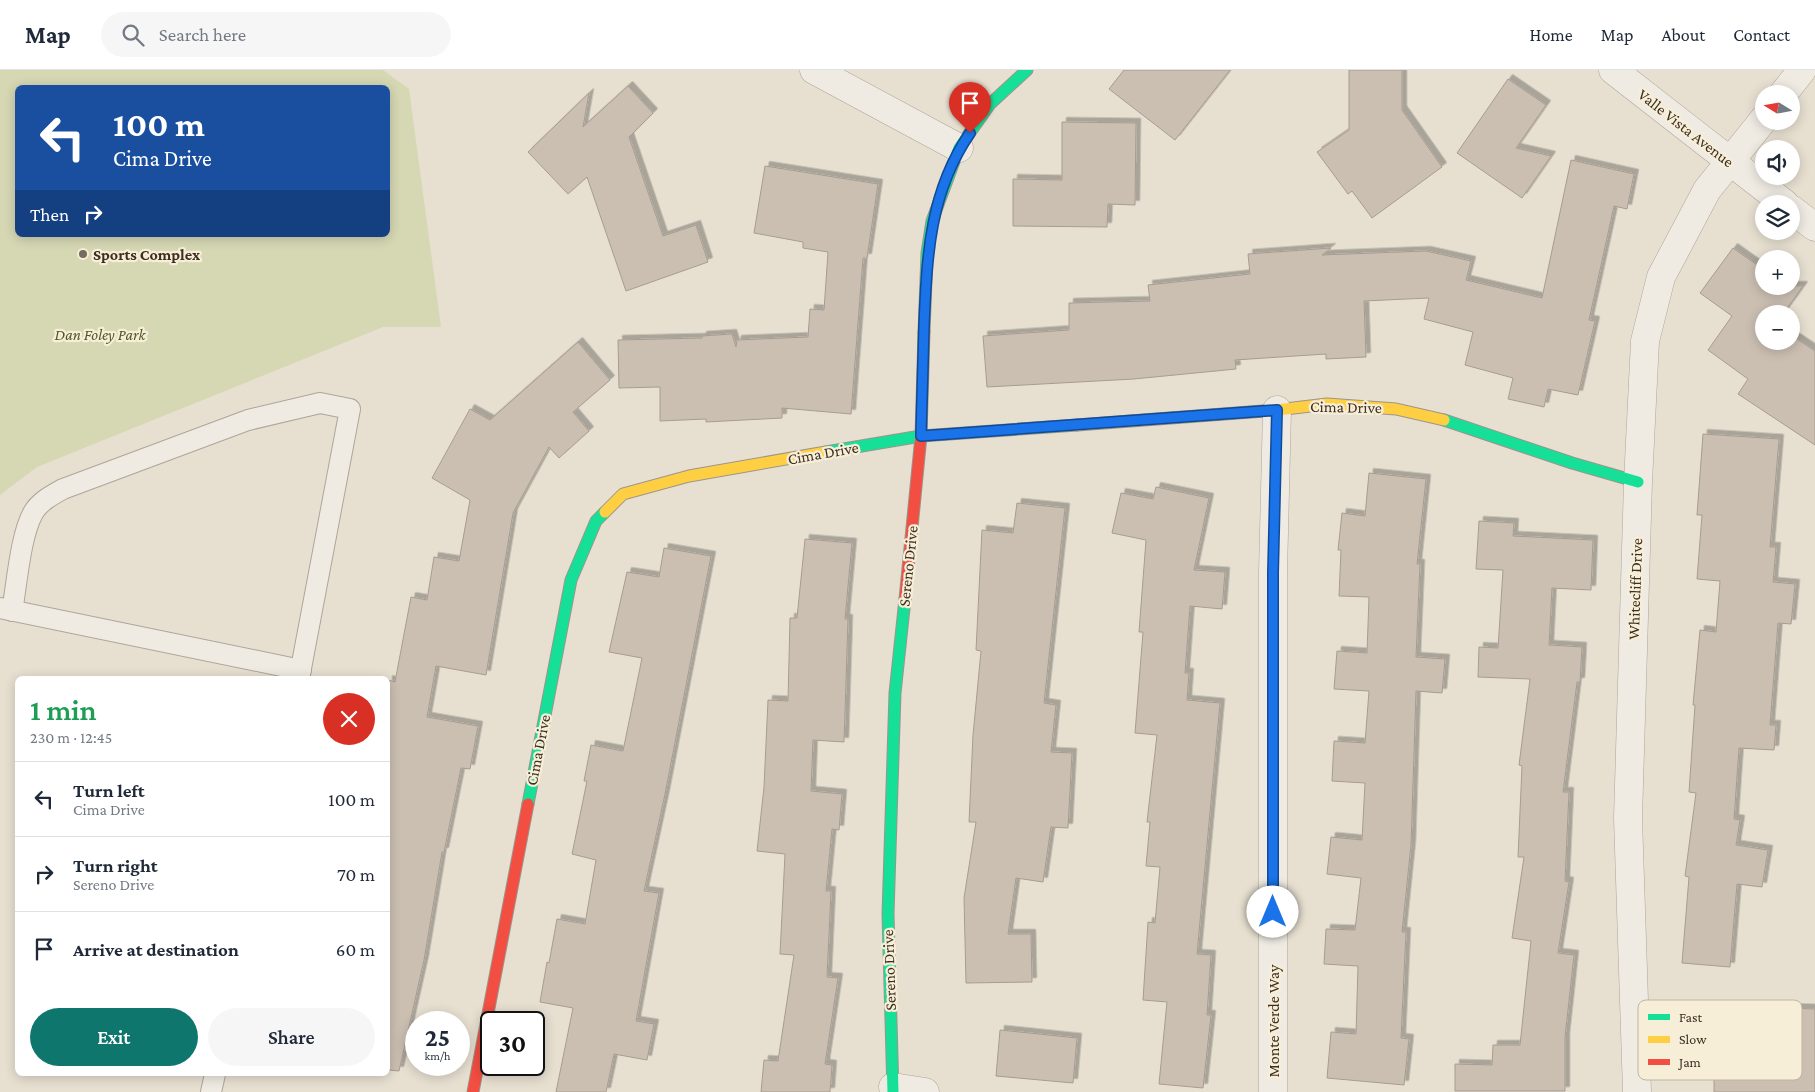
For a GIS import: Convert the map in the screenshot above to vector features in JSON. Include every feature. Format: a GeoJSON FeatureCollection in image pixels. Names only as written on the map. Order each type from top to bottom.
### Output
{"type":"FeatureCollection","features":[{"type":"Feature","properties":{"kind":"street"},"geometry":{"type":"LineString","coordinates":[[814,70],[960,148]]}},
{"type":"Feature","properties":{"kind":"street","name":"Sereno Drive"},"geometry":{"type":"LineString","coordinates":[[893,1089],[888,914],[895,694],[921,436],[927,253],[932,221],[960,148],[990,104],[1026,70]]}},
{"type":"Feature","properties":{"kind":"street","name":"Valle Vista Avenue"},"geometry":{"type":"LineString","coordinates":[[1612,70],[1773,195]]}},
{"type":"Feature","properties":{"kind":"street"},"geometry":{"type":"LineString","coordinates":[[1790,85],[1802,70]]}},
{"type":"Feature","properties":{"kind":"street","name":"Whitecliff Drive"},"geometry":{"type":"LineString","coordinates":[[1637,1092],[1628,818],[1638,482],[1645,341],[1661,277],[1707,190],[1755,129]]}},
{"type":"Feature","properties":{"kind":"street"},"geometry":{"type":"LineString","coordinates":[[1800,215],[1815,226]]}},
{"type":"Feature","properties":{"kind":"street","name":"Cima Drive"},"geometry":{"type":"LineString","coordinates":[[473,1092],[571,580],[596,521],[623,494],[688,476],[921,436],[1277,410],[1328,404],[1396,409],[1453,422],[1572,464],[1638,482]]}},
{"type":"Feature","properties":{"kind":"street","name":"Monte Verde Way"},"geometry":{"type":"LineString","coordinates":[[1273,1092],[1273,573],[1277,410]]}},
{"type":"Feature","properties":{"kind":"street"},"geometry":{"type":"LineString","coordinates":[[893,1089],[925,1092]]}},
{"type":"Feature","properties":{"kind":"lane"},"geometry":{"type":"LineString","coordinates":[[320,403],[350,409],[300,674],[6,610],[27,529],[34,512],[47,498],[63,489],[248,420],[320,403]]}},
{"type":"Feature","properties":{"kind":"lane"},"geometry":{"type":"LineString","coordinates":[[211,1092],[215,1076]]}},
{"type":"Feature","properties":{"kind":"green space","name":"Dan Foley Park"},"geometry":{"type":"Polygon","coordinates":[[[0,70],[383,70],[409,89],[441,327],[383,327],[37,467],[0,495],[0,70]]]}},
{"type":"Feature","properties":{"kind":"building"},"geometry":{"type":"Polygon","coordinates":[[[1124,70],[1230,70],[1175,140],[1109,89],[1124,70]]]}},
{"type":"Feature","properties":{"kind":"building"},"geometry":{"type":"Polygon","coordinates":[[[1349,70],[1402,70],[1402,110],[1442,167],[1372,218],[1352,191],[1348,194],[1317,152],[1349,130],[1349,70]]]}},
{"type":"Feature","properties":{"kind":"building"},"geometry":{"type":"Polygon","coordinates":[[[1508,79],[1546,105],[1516,148],[1551,156],[1522,198],[1457,153],[1508,79]]]}},
{"type":"Feature","properties":{"kind":"building"},"geometry":{"type":"Polygon","coordinates":[[[628,86],[653,113],[629,137],[663,236],[696,225],[708,262],[626,291],[587,177],[568,194],[528,152],[589,93],[583,127],[628,86]]]}},
{"type":"Feature","properties":{"kind":"building"},"geometry":{"type":"Polygon","coordinates":[[[1062,122],[1136,123],[1135,205],[1108,204],[1107,227],[1013,226],[1013,179],[1062,180],[1062,122]]]}},
{"type":"Feature","properties":{"kind":"building"},"geometry":{"type":"Polygon","coordinates":[[[1571,160],[1634,174],[1627,209],[1614,206],[1589,320],[1595,321],[1578,395],[1548,389],[1544,407],[1508,399],[1513,378],[1465,365],[1473,332],[1424,319],[1429,298],[1364,301],[1366,357],[1326,359],[1326,354],[1235,360],[1236,369],[1134,379],[987,387],[983,336],[1069,330],[1069,303],[1150,301],[1148,285],[1250,274],[1248,254],[1331,248],[1322,255],[1426,251],[1471,261],[1466,280],[1542,298],[1571,160]]]}},
{"type":"Feature","properties":{"kind":"building"},"geometry":{"type":"Polygon","coordinates":[[[765,166],[878,184],[867,258],[863,258],[851,414],[782,408],[782,418],[706,422],[706,419],[660,421],[660,387],[619,388],[618,340],[702,338],[702,336],[732,334],[736,347],[737,340],[808,337],[810,309],[824,310],[828,252],[803,248],[803,242],[754,233],[765,166]]]}},
{"type":"Feature","properties":{"kind":"building"},"geometry":{"type":"Polygon","coordinates":[[[1733,248],[1755,264],[1755,295],[1797,295],[1789,305],[1755,305],[1755,350],[1800,350],[1800,341],[1815,351],[1815,445],[1738,394],[1748,379],[1708,350],[1732,316],[1700,293],[1733,248]]]}},
{"type":"Feature","properties":{"kind":"building"},"geometry":{"type":"Polygon","coordinates":[[[578,342],[610,380],[573,412],[589,431],[559,458],[549,447],[513,513],[486,675],[436,666],[427,717],[478,726],[470,769],[461,768],[444,852],[442,852],[424,960],[413,1011],[405,1011],[405,1044],[399,1071],[390,1070],[390,681],[395,682],[411,597],[427,600],[434,557],[459,561],[470,500],[432,478],[470,409],[490,420],[578,342]]]}},
{"type":"Feature","properties":{"kind":"building"},"geometry":{"type":"Polygon","coordinates":[[[1703,434],[1779,439],[1770,547],[1776,547],[1773,582],[1795,584],[1791,624],[1778,623],[1770,725],[1776,725],[1774,750],[1739,748],[1734,819],[1740,820],[1736,845],[1768,850],[1762,887],[1737,884],[1730,967],[1682,963],[1689,877],[1685,876],[1696,793],[1689,792],[1695,705],[1693,705],[1700,630],[1716,632],[1720,581],[1697,579],[1702,515],[1697,515],[1703,434]]]}},
{"type":"Feature","properties":{"kind":"building"},"geometry":{"type":"Polygon","coordinates":[[[1369,473],[1426,479],[1417,564],[1420,564],[1416,657],[1445,659],[1442,693],[1416,691],[1411,845],[1402,932],[1406,932],[1401,1038],[1409,1039],[1404,1085],[1327,1078],[1331,1032],[1356,1034],[1358,966],[1324,964],[1326,929],[1355,930],[1361,878],[1327,874],[1331,837],[1362,840],[1365,783],[1332,781],[1334,741],[1365,743],[1369,691],[1334,689],[1337,651],[1367,653],[1369,597],[1339,596],[1341,550],[1338,550],[1342,513],[1365,516],[1369,473]]]}},
{"type":"Feature","properties":{"kind":"building"},"geometry":{"type":"Polygon","coordinates":[[[1156,487],[1209,498],[1194,570],[1225,572],[1222,609],[1190,606],[1185,673],[1189,673],[1187,700],[1220,703],[1197,954],[1211,955],[1207,1015],[1211,1015],[1203,1088],[1159,1084],[1167,1002],[1143,1000],[1148,922],[1155,923],[1160,867],[1146,866],[1150,822],[1147,822],[1157,735],[1135,733],[1143,632],[1139,632],[1146,540],[1112,533],[1121,493],[1153,499],[1156,487]]]}},
{"type":"Feature","properties":{"kind":"building"},"geometry":{"type":"Polygon","coordinates":[[[1017,503],[1065,508],[1044,703],[1056,705],[1051,752],[1072,753],[1068,828],[1051,827],[1043,882],[1016,878],[1008,934],[1031,934],[1032,982],[966,983],[964,898],[976,822],[969,822],[973,735],[981,651],[976,650],[982,530],[1013,533],[1017,503]]]}},
{"type":"Feature","properties":{"kind":"building"},"geometry":{"type":"Polygon","coordinates":[[[1479,521],[1514,523],[1513,536],[1593,540],[1591,590],[1552,588],[1549,645],[1582,647],[1580,682],[1577,682],[1563,792],[1569,792],[1565,881],[1569,882],[1558,953],[1574,955],[1565,1037],[1565,1091],[1455,1091],[1455,1064],[1492,1065],[1493,1045],[1520,1045],[1531,941],[1512,938],[1524,857],[1518,857],[1522,766],[1519,765],[1530,679],[1478,677],[1479,647],[1498,648],[1503,570],[1476,569],[1479,521]]]}},
{"type":"Feature","properties":{"kind":"building"},"geometry":{"type":"Polygon","coordinates":[[[805,539],[852,543],[845,619],[848,619],[844,742],[813,740],[811,791],[842,794],[839,830],[832,829],[826,891],[831,891],[827,977],[838,978],[825,1064],[832,1065],[830,1092],[761,1092],[764,1060],[778,1061],[794,955],[780,954],[785,854],[757,851],[764,787],[768,700],[788,701],[790,618],[797,618],[805,539]]]}},
{"type":"Feature","properties":{"kind":"building"},"geometry":{"type":"Polygon","coordinates":[[[664,548],[711,556],[665,794],[644,891],[659,893],[636,1021],[654,1024],[647,1060],[614,1054],[606,1092],[556,1092],[573,1008],[540,1002],[547,962],[549,963],[557,919],[585,924],[596,860],[572,854],[587,781],[584,781],[591,745],[623,751],[642,658],[609,652],[627,572],[659,577],[664,548]]]}},
{"type":"Feature","properties":{"kind":"building"},"geometry":{"type":"Polygon","coordinates":[[[1802,1009],[1815,1009],[1815,1092],[1714,1092],[1714,1080],[1802,1080],[1802,1009]]]}},
{"type":"Feature","properties":{"kind":"building"},"geometry":{"type":"Polygon","coordinates":[[[1000,1030],[1077,1038],[1073,1083],[996,1076],[1000,1030]]]}},
{"type":"Feature","properties":{"kind":"traffic: fast"},"geometry":{"type":"LineString","coordinates":[[924,332],[927,253],[932,221],[959,148],[990,104],[1027,70]]}},
{"type":"Feature","properties":{"kind":"traffic: fast"},"geometry":{"type":"LineString","coordinates":[[1444,420],[1572,463],[1638,482]]}},
{"type":"Feature","properties":{"kind":"traffic: fast"},"geometry":{"type":"LineString","coordinates":[[826,452],[921,436],[1077,425]]}},
{"type":"Feature","properties":{"kind":"traffic: fast"},"geometry":{"type":"LineString","coordinates":[[528,804],[571,580],[596,521],[605,512]]}},
{"type":"Feature","properties":{"kind":"traffic: fast"},"geometry":{"type":"LineString","coordinates":[[893,1092],[888,914],[895,693],[905,599]]}},
{"type":"Feature","properties":{"kind":"traffic: slow"},"geometry":{"type":"LineString","coordinates":[[1077,425],[1277,410],[1327,404],[1396,409],[1444,420]]}},
{"type":"Feature","properties":{"kind":"traffic: slow"},"geometry":{"type":"LineString","coordinates":[[605,512],[623,494],[689,476],[826,452]]}},
{"type":"Feature","properties":{"kind":"traffic: jam"},"geometry":{"type":"LineString","coordinates":[[905,599],[921,436],[924,332]]}},
{"type":"Feature","properties":{"kind":"traffic: jam"},"geometry":{"type":"LineString","coordinates":[[473,1092],[528,804]]}},
{"type":"Feature","properties":{"kind":"place","name":"Sports Complex"},"geometry":{"type":"Point","coordinates":[83,254]}},
{"type":"Feature","properties":{"kind":"route"},"geometry":{"type":"LineString","coordinates":[[970,133],[960,148],[942,189],[932,221],[927,253],[921,436],[1277,410],[1273,573],[1273,912]]}}]}
